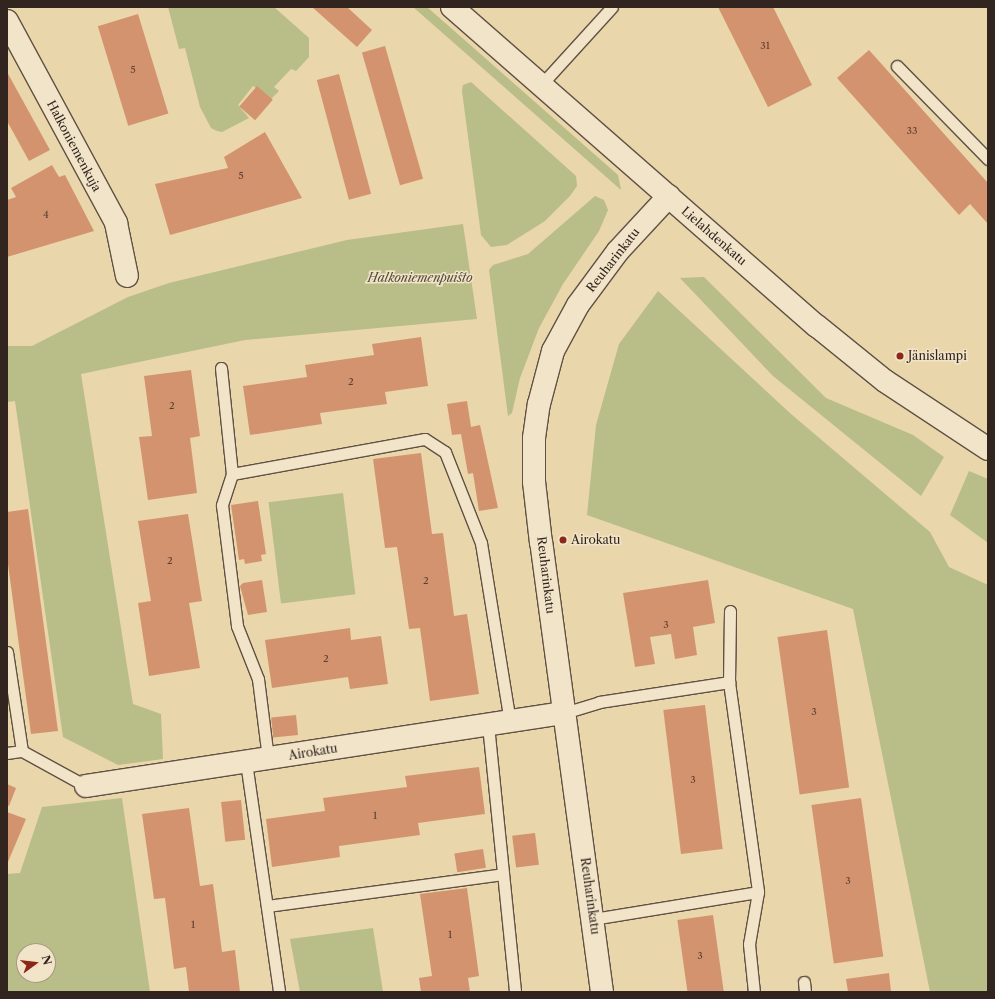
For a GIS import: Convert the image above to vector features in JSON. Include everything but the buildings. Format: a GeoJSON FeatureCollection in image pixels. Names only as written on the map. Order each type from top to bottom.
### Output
{"type":"FeatureCollection","features":[{"type":"Feature","properties":{"kind":"street","name":"Lielahdenkatu"},"geometry":{"type":"LineString","coordinates":[[452,7],[885,381],[988,450]]}},
{"type":"Feature","properties":{"kind":"street","name":"Halkoniemenkuja"},"geometry":{"type":"LineString","coordinates":[[7,21],[116,223],[127,276]]}},
{"type":"Feature","properties":{"kind":"street","name":"Reuharinkatu"},"geometry":{"type":"LineString","coordinates":[[602,992],[534,482],[534,438],[538,404],[553,351],[578,305],[618,251],[669,196]]}},
{"type":"Feature","properties":{"kind":"street","name":"Airokatu"},"geometry":{"type":"LineString","coordinates":[[86,786],[564,713]]}},
{"type":"Feature","properties":{"kind":"lane"},"geometry":{"type":"LineString","coordinates":[[541,85],[612,7]]}},
{"type":"Feature","properties":{"kind":"lane"},"geometry":{"type":"LineString","coordinates":[[897,66],[988,159]]}},
{"type":"Feature","properties":{"kind":"lane"},"geometry":{"type":"LineString","coordinates":[[221,368],[232,474],[222,505],[237,626],[258,679],[268,758]]}},
{"type":"Feature","properties":{"kind":"lane"},"geometry":{"type":"LineString","coordinates":[[232,474],[425,439],[445,452],[481,543],[510,722]]}},
{"type":"Feature","properties":{"kind":"lane"},"geometry":{"type":"LineString","coordinates":[[730,611],[729,682],[758,892],[749,944],[754,992]]}},
{"type":"Feature","properties":{"kind":"lane"},"geometry":{"type":"LineString","coordinates":[[7,652],[22,752]]}},
{"type":"Feature","properties":{"kind":"lane"},"geometry":{"type":"LineString","coordinates":[[564,713],[599,702],[729,682]]}},
{"type":"Feature","properties":{"kind":"lane"},"geometry":{"type":"LineString","coordinates":[[488,725],[515,992]]}},
{"type":"Feature","properties":{"kind":"lane"},"geometry":{"type":"LineString","coordinates":[[7,753],[22,752],[86,786]]}},
{"type":"Feature","properties":{"kind":"lane"},"geometry":{"type":"LineString","coordinates":[[246,762],[279,992]]}},
{"type":"Feature","properties":{"kind":"lane"},"geometry":{"type":"LineString","coordinates":[[267,906],[503,874]]}},
{"type":"Feature","properties":{"kind":"lane"},"geometry":{"type":"LineString","coordinates":[[593,919],[758,892]]}},
{"type":"Feature","properties":{"kind":"green space"},"geometry":{"type":"Polygon","coordinates":[[[168,7],[274,7],[309,38],[309,57],[296,71],[291,69],[274,87],[279,91],[271,99],[253,86],[238,105],[249,118],[222,132],[217,131],[211,128],[200,107],[185,48],[179,49],[168,7]]]}},
{"type":"Feature","properties":{"kind":"green space"},"geometry":{"type":"Polygon","coordinates":[[[413,7],[427,7],[618,175],[621,190],[413,7]]]}},
{"type":"Feature","properties":{"kind":"green space"},"geometry":{"type":"Polygon","coordinates":[[[471,82],[576,176],[577,186],[570,196],[545,221],[507,245],[491,247],[481,235],[462,91],[463,85],[471,82]]]}},
{"type":"Feature","properties":{"kind":"green space"},"geometry":{"type":"Polygon","coordinates":[[[595,196],[604,200],[608,210],[599,231],[563,284],[539,328],[520,378],[512,413],[508,416],[489,270],[493,265],[528,254],[595,196]]]}},
{"type":"Feature","properties":{"kind":"green space","name":"Halkoniemenpuisto"},"geometry":{"type":"Polygon","coordinates":[[[463,224],[477,319],[245,340],[81,374],[133,704],[161,714],[163,759],[118,765],[63,737],[15,401],[7,402],[7,346],[32,346],[128,297],[169,283],[347,240],[463,224]]]}},
{"type":"Feature","properties":{"kind":"green space"},"geometry":{"type":"Polygon","coordinates":[[[704,277],[826,398],[913,435],[944,457],[921,496],[773,376],[680,278],[704,277]]]}},
{"type":"Feature","properties":{"kind":"green space"},"geometry":{"type":"Polygon","coordinates":[[[658,291],[791,414],[930,532],[949,567],[988,585],[988,992],[930,992],[853,609],[587,515],[596,425],[619,344],[658,291]]]}},
{"type":"Feature","properties":{"kind":"green space"},"geometry":{"type":"Polygon","coordinates":[[[969,471],[988,479],[988,543],[950,515],[969,471]]]}},
{"type":"Feature","properties":{"kind":"green space"},"geometry":{"type":"Polygon","coordinates":[[[343,493],[355,594],[281,603],[269,502],[343,493]]]}},
{"type":"Feature","properties":{"kind":"green space"},"geometry":{"type":"Polygon","coordinates":[[[122,798],[150,992],[7,992],[7,874],[20,873],[42,807],[122,798]]]}},
{"type":"Feature","properties":{"kind":"green space"},"geometry":{"type":"Polygon","coordinates":[[[373,928],[383,992],[300,992],[290,939],[373,928]]]}},
{"type":"Feature","properties":{"kind":"place","name":"Jänislampi"},"geometry":{"type":"Point","coordinates":[900,356]}},
{"type":"Feature","properties":{"kind":"place","name":"Airokatu"},"geometry":{"type":"Point","coordinates":[563,540]}}]}
